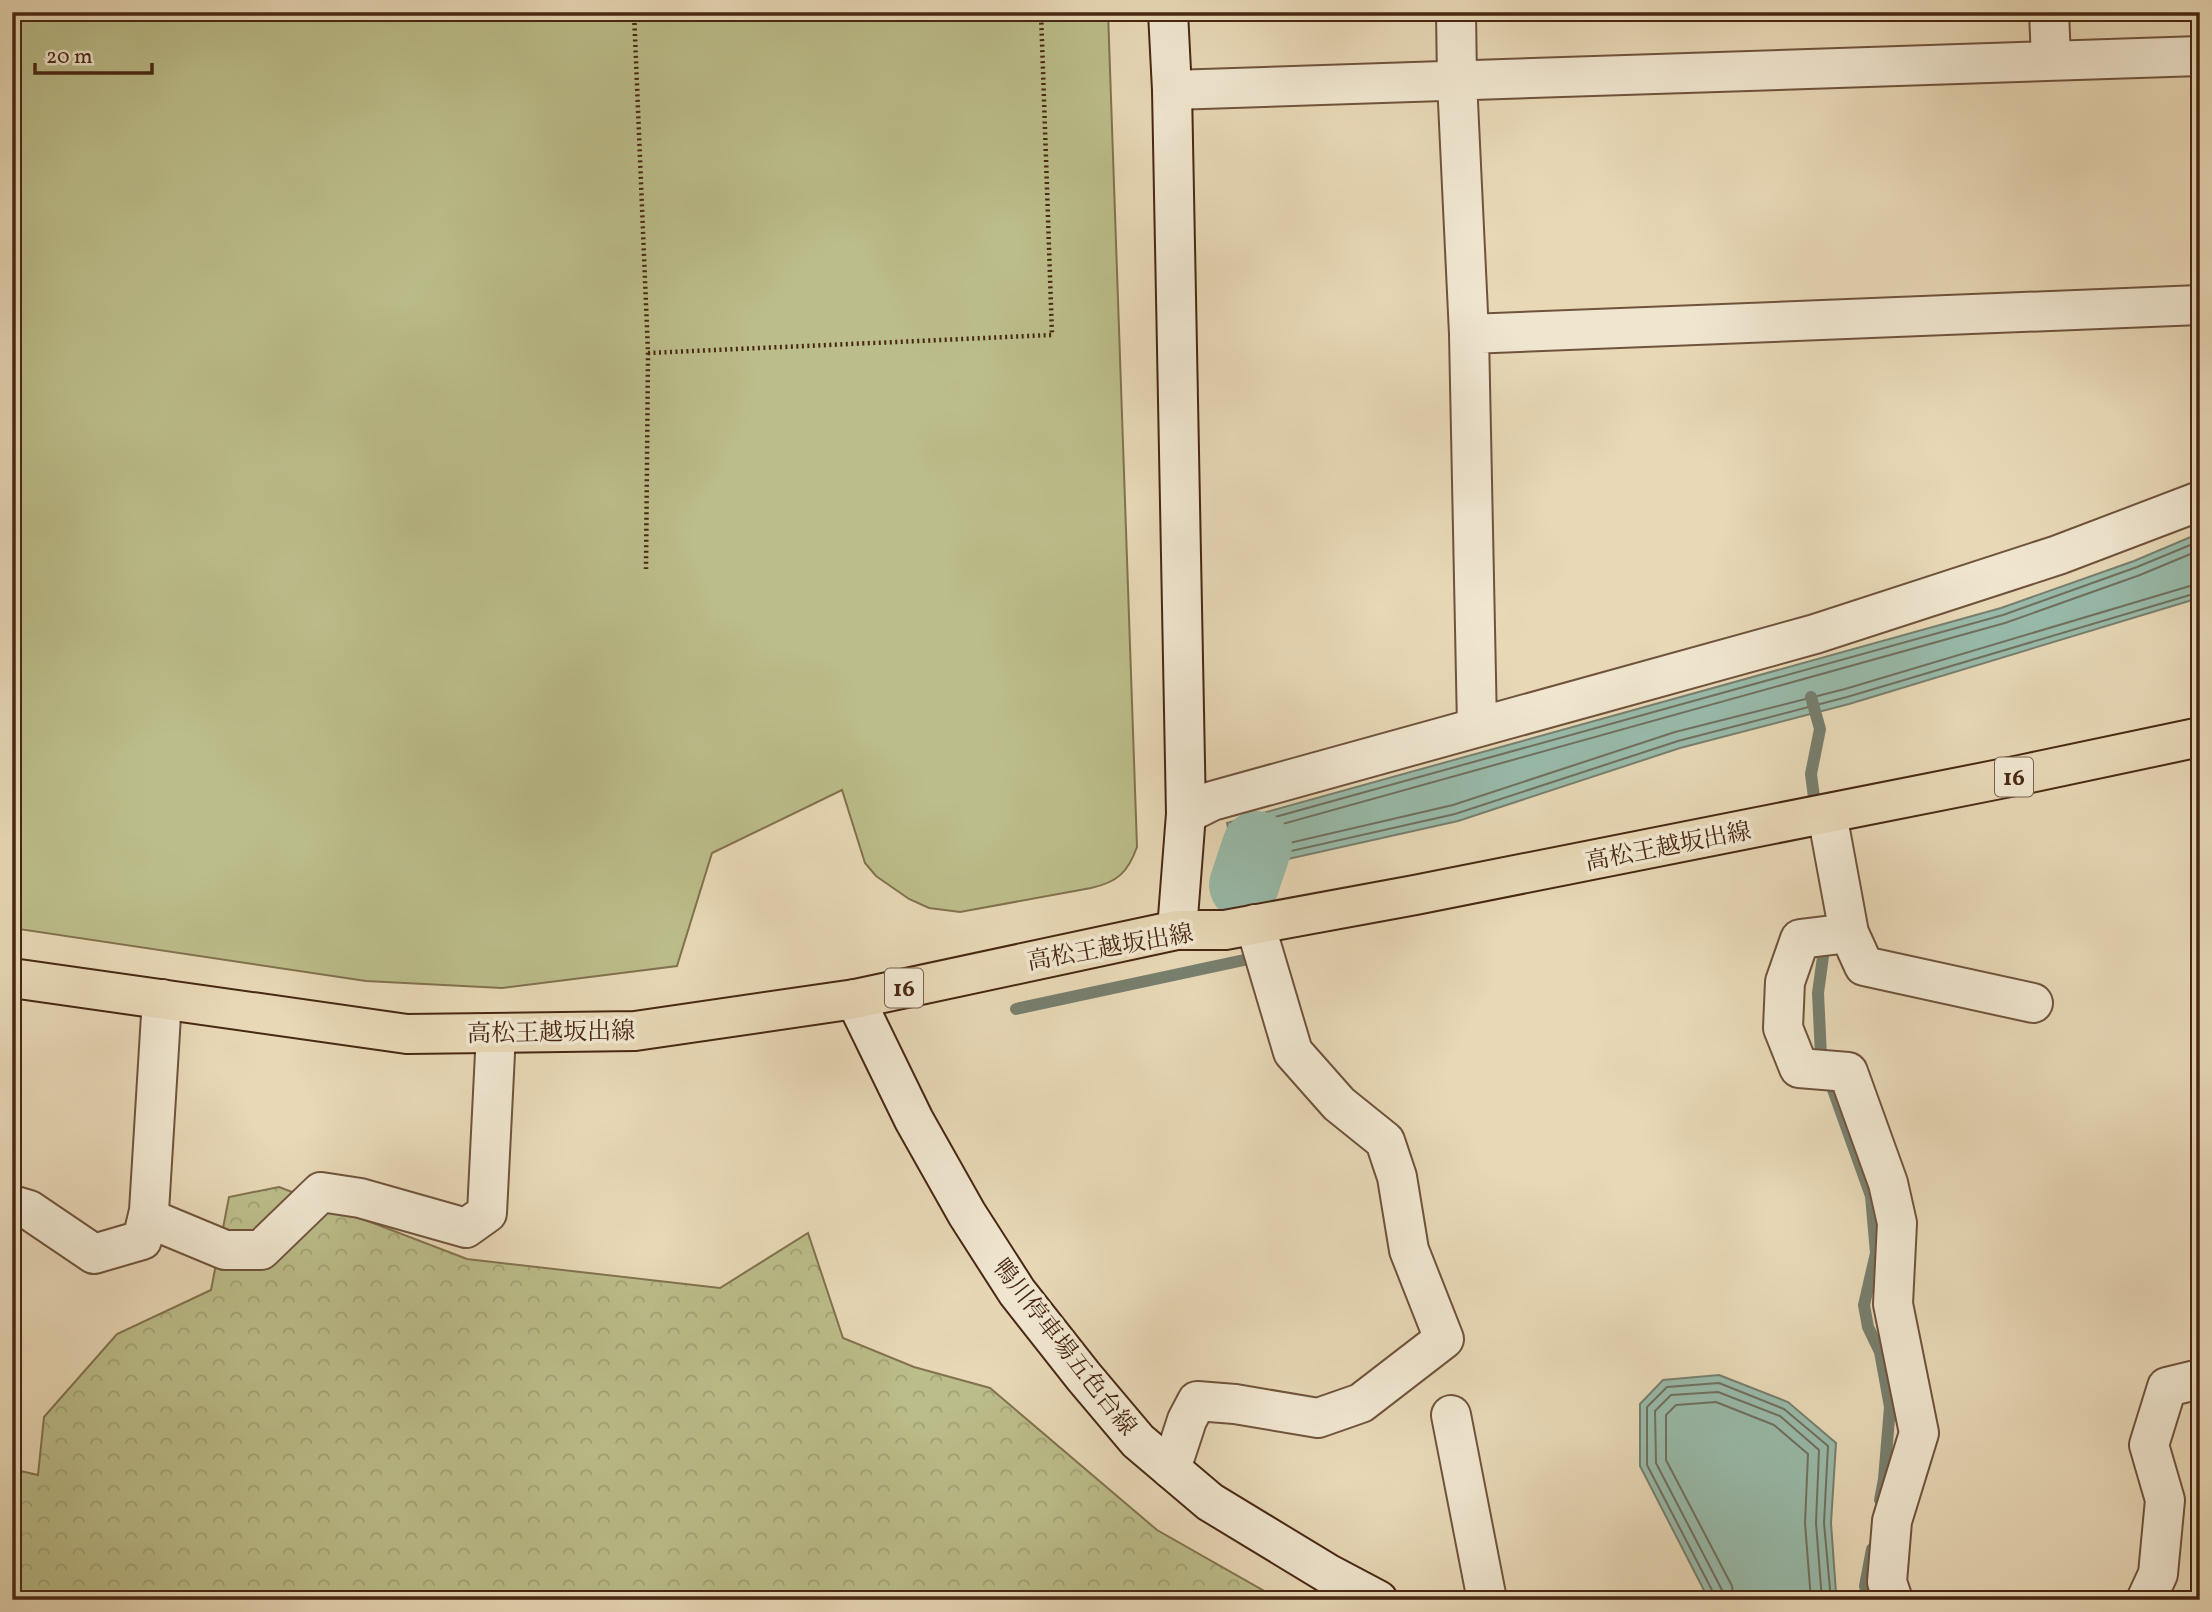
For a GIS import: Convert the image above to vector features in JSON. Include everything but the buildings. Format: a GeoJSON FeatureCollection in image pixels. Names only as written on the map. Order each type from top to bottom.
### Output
{"type":"FeatureCollection","features":[{"type":"Feature","properties":{"kind":"main road","name":"高松王越坂出線"},"geometry":{"type":"LineString","coordinates":[[12,978],[407,1034],[635,1031],[855,999],[1177,930],[1225,930],[1787,822],[2200,737]]}},
{"type":"Feature","properties":{"kind":"street"},"geometry":{"type":"LineString","coordinates":[[1168,12],[1172,90],[1186,814],[1177,930]]}},
{"type":"Feature","properties":{"kind":"street"},"geometry":{"type":"LineString","coordinates":[[1456,12],[1469,334],[1477,726]]}},
{"type":"Feature","properties":{"kind":"street"},"geometry":{"type":"LineString","coordinates":[[2049,12],[2051,59]]}},
{"type":"Feature","properties":{"kind":"street"},"geometry":{"type":"LineString","coordinates":[[1172,90],[2200,56]]}},
{"type":"Feature","properties":{"kind":"street"},"geometry":{"type":"LineString","coordinates":[[1469,334],[2200,305]]}},
{"type":"Feature","properties":{"kind":"street"},"geometry":{"type":"LineString","coordinates":[[1186,814],[1212,801],[1815,634],[2058,555],[2200,501]]}},
{"type":"Feature","properties":{"kind":"street"},"geometry":{"type":"LineString","coordinates":[[1827,814],[1849,933],[1864,966],[2033,1003]]}},
{"type":"Feature","properties":{"kind":"street"},"geometry":{"type":"LineString","coordinates":[[1171,1469],[1187,1420],[1197,1401],[1236,1404],[1318,1418],[1361,1403],[1444,1339],[1409,1250],[1397,1177],[1385,1141],[1339,1104],[1293,1052],[1255,924]]}},
{"type":"Feature","properties":{"kind":"street"},"geometry":{"type":"LineString","coordinates":[[1849,933],[1800,939],[1785,982],[1783,1028],[1799,1068],[1848,1072],[1888,1183],[1897,1223],[1893,1304],[1919,1433],[1892,1521],[1887,1582],[1893,1600]]}},
{"type":"Feature","properties":{"kind":"street"},"geometry":{"type":"LineString","coordinates":[[12,1205],[29,1210],[94,1254],[142,1240],[148,1218],[162,999]]}},
{"type":"Feature","properties":{"kind":"street","name":"鴨川停車場五色台線"},"geometry":{"type":"LineString","coordinates":[[855,999],[914,1120],[967,1214],[1017,1292],[1138,1441],[1210,1502],[1327,1573],[1378,1600]]}},
{"type":"Feature","properties":{"kind":"street"},"geometry":{"type":"LineString","coordinates":[[148,1218],[225,1250],[261,1250],[321,1192],[360,1198],[466,1228],[487,1213],[496,1033]]}},
{"type":"Feature","properties":{"kind":"street"},"geometry":{"type":"LineString","coordinates":[[2146,1600],[2158,1574],[2165,1500],[2150,1445],[2166,1387],[2200,1378]]}},
{"type":"Feature","properties":{"kind":"street"},"geometry":{"type":"LineString","coordinates":[[1451,1415],[1488,1600]]}},
{"type":"Feature","properties":{"kind":"path"},"geometry":{"type":"LineString","coordinates":[[634,12],[648,353],[646,569]]}},
{"type":"Feature","properties":{"kind":"path"},"geometry":{"type":"LineString","coordinates":[[648,353],[1052,335],[1041,12]]}},
{"type":"Feature","properties":{"kind":"green space"},"geometry":{"type":"Polygon","coordinates":[[[12,12],[1108,12],[1137,847],[1126,869],[1108,883],[1091,888],[960,912],[929,908],[909,899],[876,876],[865,863],[842,790],[712,853],[677,966],[502,988],[366,981],[12,928],[12,12]]]}},
{"type":"Feature","properties":{"kind":"green space"},"geometry":{"type":"Polygon","coordinates":[[[279,1187],[467,1259],[720,1288],[808,1233],[843,1338],[914,1367],[990,1388],[1157,1530],[1280,1600],[12,1600],[12,1469],[38,1475],[44,1417],[117,1334],[211,1290],[229,1197],[279,1187]]]}},
{"type":"Feature","properties":{"kind":"water"},"geometry":{"type":"Polygon","coordinates":[[[2200,533],[2199,598],[1849,704],[1680,748],[1458,821],[1261,865],[1238,867],[1227,823],[2001,608],[2134,561],[2200,533]]]}},
{"type":"Feature","properties":{"kind":"water"},"geometry":{"type":"Polygon","coordinates":[[[1719,1375],[1788,1402],[1836,1443],[1831,1523],[1836,1593],[1839,1600],[1709,1600],[1640,1466],[1640,1404],[1663,1380],[1719,1375]]]}},
{"type":"Feature","properties":{"kind":"waterway"},"geometry":{"type":"LineString","coordinates":[[1811,697],[1820,729],[1811,774],[1816,813]]}},
{"type":"Feature","properties":{"kind":"waterway"},"geometry":{"type":"LineString","coordinates":[[1244,885],[1257,846]]}},
{"type":"Feature","properties":{"kind":"waterway"},"geometry":{"type":"LineString","coordinates":[[1825,942],[1818,993],[1821,1056],[1871,1196],[1876,1253],[1864,1305],[1868,1327],[1880,1352],[1890,1407],[1880,1500]]}},
{"type":"Feature","properties":{"kind":"waterway"},"geometry":{"type":"LineString","coordinates":[[1016,1009],[1258,957]]}},
{"type":"Feature","properties":{"kind":"waterway"},"geometry":{"type":"LineString","coordinates":[[1869,1600],[1865,1586],[1872,1549]]}}]}
